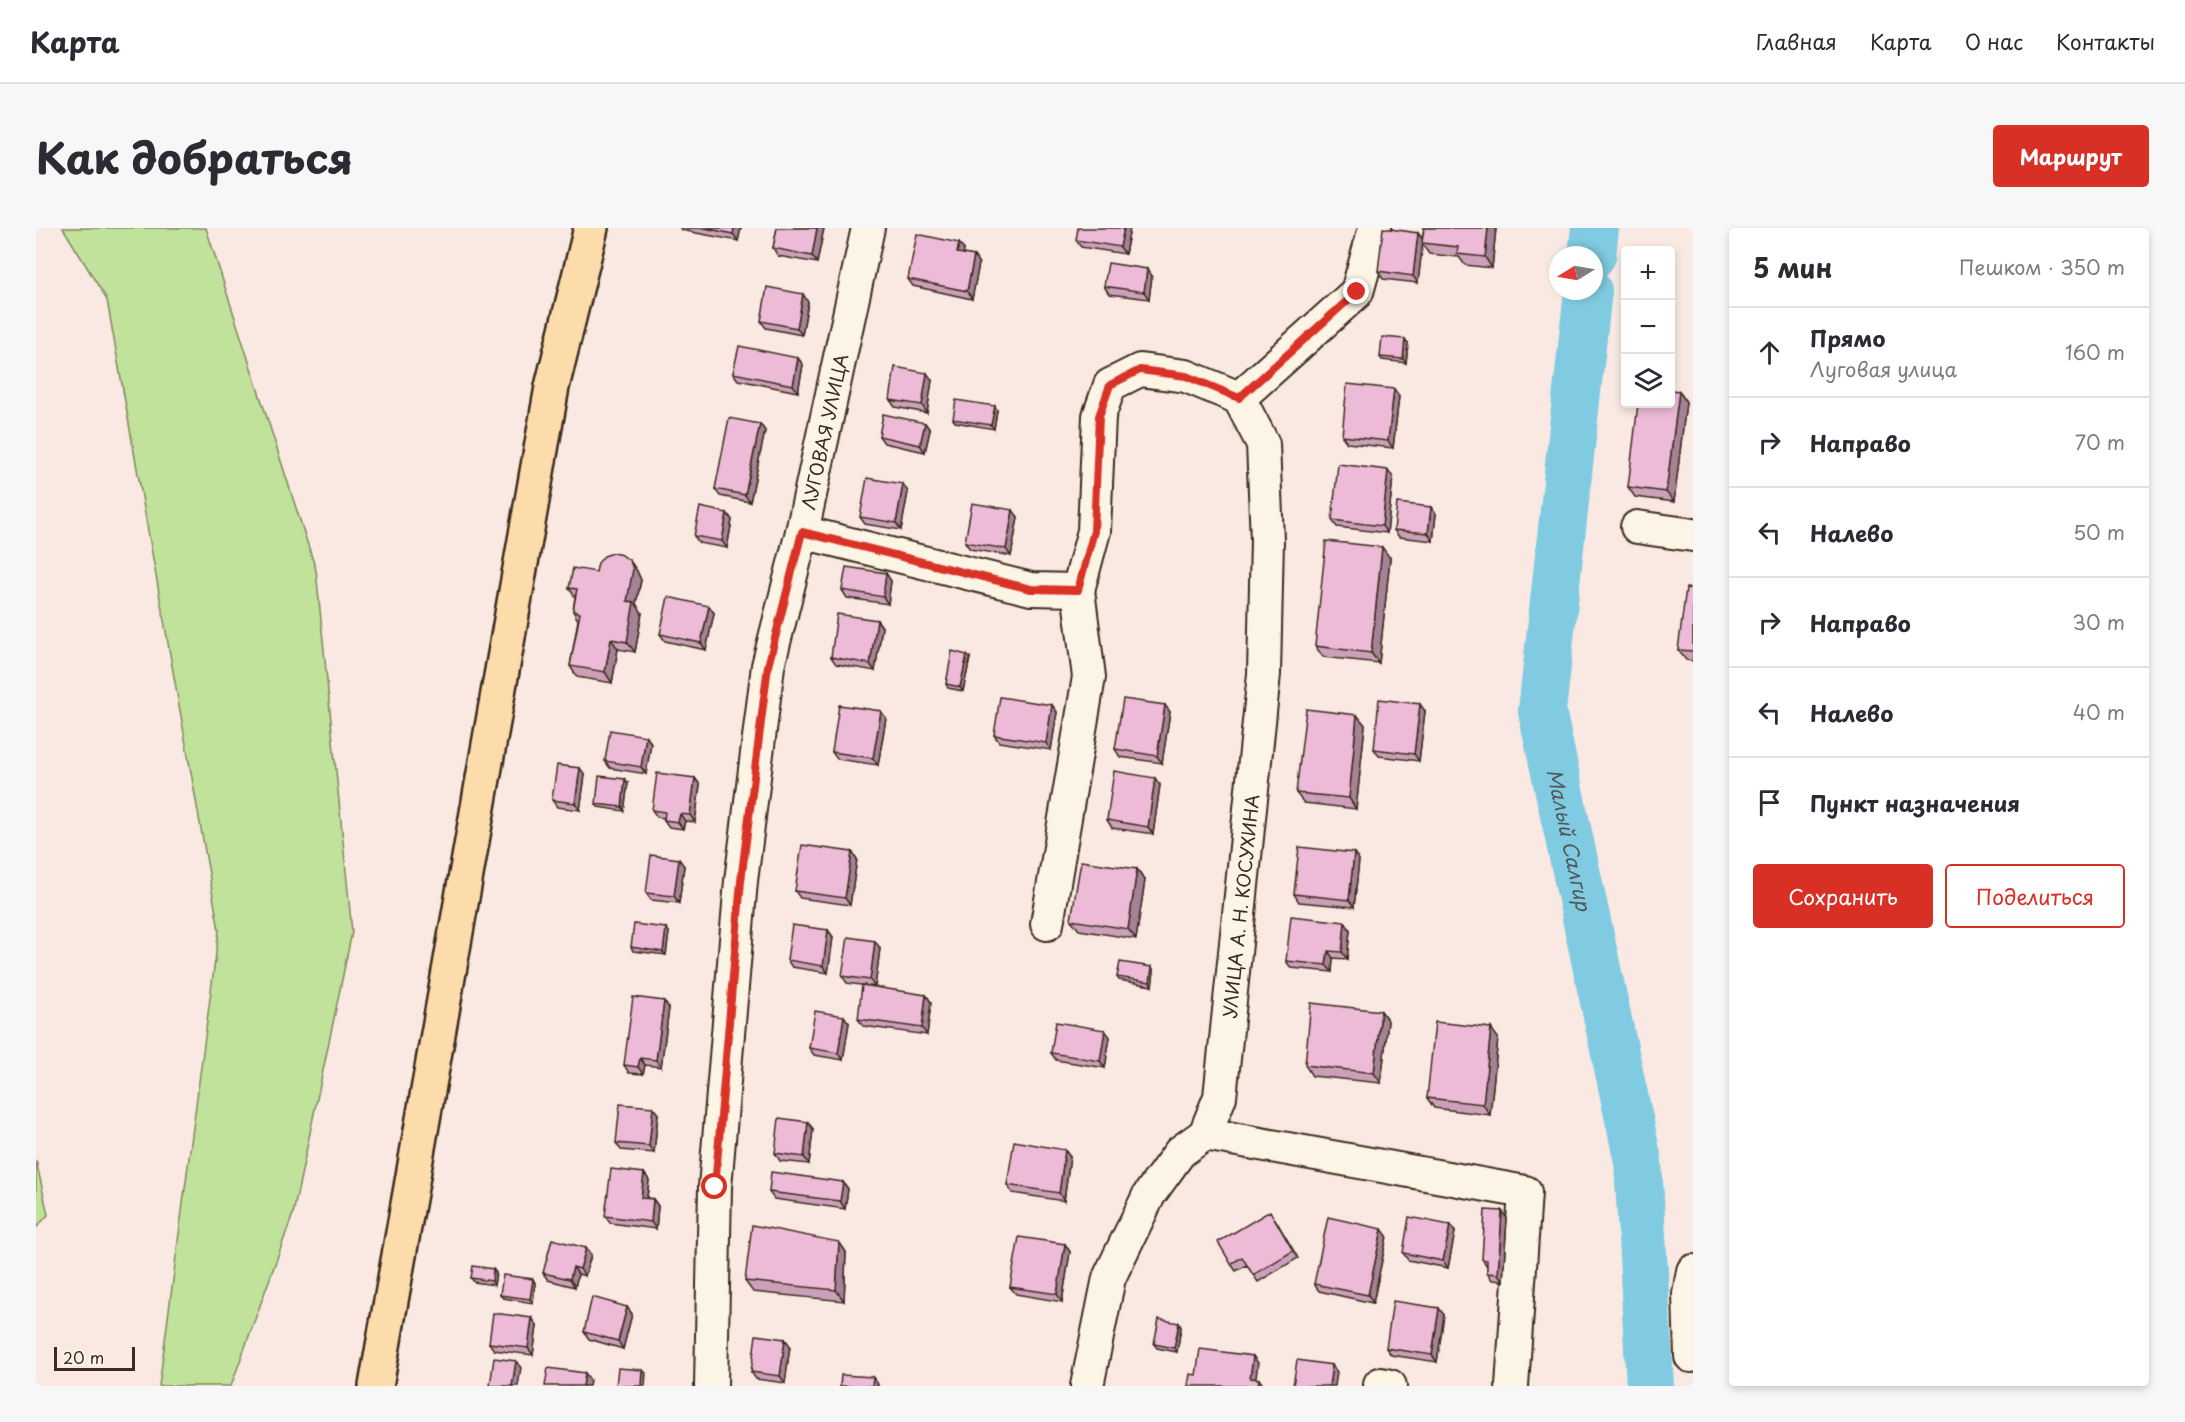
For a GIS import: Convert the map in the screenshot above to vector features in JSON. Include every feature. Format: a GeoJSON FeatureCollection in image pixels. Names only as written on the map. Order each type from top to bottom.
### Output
{"type":"FeatureCollection","features":[{"type":"Feature","properties":{"kind":"main road"},"geometry":{"type":"LineString","coordinates":[[376,1386],[552,387],[591,228]]}},
{"type":"Feature","properties":{"kind":"street","name":"ЛУГОВАЯ УЛИЦА"},"geometry":{"type":"LineString","coordinates":[[711,1386],[715,1187],[741,881],[768,666],[802,532],[868,228]]}},
{"type":"Feature","properties":{"kind":"street"},"geometry":{"type":"LineString","coordinates":[[1047,924],[1089,677],[1078,590],[1094,531],[1099,416],[1110,385],[1140,370],[1186,376],[1239,398],[1357,292],[1375,228]]}},
{"type":"Feature","properties":{"kind":"street","name":"УЛИЦА А. Н. КОСУХИНА"},"geometry":{"type":"LineString","coordinates":[[1087,1386],[1109,1278],[1149,1195],[1180,1152],[1204,1134],[1220,1097],[1264,674],[1267,540],[1263,444],[1239,398]]}},
{"type":"Feature","properties":{"kind":"street"},"geometry":{"type":"LineString","coordinates":[[1637,527],[1693,535]]}},
{"type":"Feature","properties":{"kind":"street"},"geometry":{"type":"LineString","coordinates":[[802,532],[1031,589],[1078,590]]}},
{"type":"Feature","properties":{"kind":"street"},"geometry":{"type":"LineString","coordinates":[[1204,1134],[1525,1192],[1512,1386]]}},
{"type":"Feature","properties":{"kind":"street"},"geometry":{"type":"LineString","coordinates":[[1691,1356],[1689,1294],[1693,1271]]}},
{"type":"Feature","properties":{"kind":"green space"},"geometry":{"type":"Polygon","coordinates":[[[63,228],[206,228],[316,570],[352,932],[293,1214],[231,1386],[159,1386],[219,930],[107,300],[63,228]]]}},
{"type":"Feature","properties":{"kind":"green space"},"geometry":{"type":"Polygon","coordinates":[[[36,1160],[48,1215],[36,1228],[36,1160]]]}},
{"type":"Feature","properties":{"kind":"building"},"geometry":{"type":"Polygon","coordinates":[[[705,228],[734,228],[733,234],[705,228]]]}},
{"type":"Feature","properties":{"kind":"building"},"geometry":{"type":"Polygon","coordinates":[[[777,228],[817,228],[812,256],[773,248],[777,228]]]}},
{"type":"Feature","properties":{"kind":"building"},"geometry":{"type":"Polygon","coordinates":[[[1078,228],[1124,228],[1120,247],[1076,240],[1078,228]]]}},
{"type":"Feature","properties":{"kind":"building"},"geometry":{"type":"Polygon","coordinates":[[[1383,228],[1418,233],[1413,276],[1378,271],[1383,228]]]}},
{"type":"Feature","properties":{"kind":"building"},"geometry":{"type":"Polygon","coordinates":[[[1424,228],[1488,228],[1485,257],[1457,254],[1458,247],[1422,243],[1424,228]]]}},
{"type":"Feature","properties":{"kind":"building"},"geometry":{"type":"Polygon","coordinates":[[[917,234],[959,243],[957,253],[974,256],[967,291],[908,279],[917,234]]]}},
{"type":"Feature","properties":{"kind":"building"},"geometry":{"type":"Polygon","coordinates":[[[1108,263],[1147,269],[1144,292],[1104,286],[1108,263]]]}},
{"type":"Feature","properties":{"kind":"building"},"geometry":{"type":"Polygon","coordinates":[[[767,287],[803,294],[797,328],[761,321],[767,287]]]}},
{"type":"Feature","properties":{"kind":"building"},"geometry":{"type":"Polygon","coordinates":[[[1382,337],[1405,339],[1403,359],[1380,357],[1382,337]]]}},
{"type":"Feature","properties":{"kind":"building"},"geometry":{"type":"Polygon","coordinates":[[[739,346],[798,358],[793,385],[733,373],[739,346]]]}},
{"type":"Feature","properties":{"kind":"building"},"geometry":{"type":"Polygon","coordinates":[[[895,367],[927,373],[922,405],[890,400],[895,367]]]}},
{"type":"Feature","properties":{"kind":"building"},"geometry":{"type":"Polygon","coordinates":[[[1347,384],[1394,389],[1388,441],[1342,436],[1347,384]]]}},
{"type":"Feature","properties":{"kind":"building"},"geometry":{"type":"Polygon","coordinates":[[[1675,390],[1679,391],[1666,492],[1628,487],[1638,408],[1675,408],[1675,390]]]}},
{"type":"Feature","properties":{"kind":"building"},"geometry":{"type":"Polygon","coordinates":[[[956,400],[995,406],[991,425],[953,419],[956,400]]]}},
{"type":"Feature","properties":{"kind":"building"},"geometry":{"type":"Polygon","coordinates":[[[883,414],[925,423],[920,445],[879,436],[883,414]]]}},
{"type":"Feature","properties":{"kind":"building"},"geometry":{"type":"Polygon","coordinates":[[[729,418],[760,424],[745,495],[715,489],[729,418]]]}},
{"type":"Feature","properties":{"kind":"building"},"geometry":{"type":"Polygon","coordinates":[[[1338,464],[1388,470],[1382,526],[1332,520],[1338,464]]]}},
{"type":"Feature","properties":{"kind":"building"},"geometry":{"type":"Polygon","coordinates":[[[867,478],[903,484],[896,523],[860,517],[867,478]]]}},
{"type":"Feature","properties":{"kind":"building"},"geometry":{"type":"Polygon","coordinates":[[[972,503],[1013,510],[1006,549],[965,542],[972,503]]]}},
{"type":"Feature","properties":{"kind":"building"},"geometry":{"type":"Polygon","coordinates":[[[1397,503],[1431,507],[1428,533],[1394,530],[1397,503]]]}},
{"type":"Feature","properties":{"kind":"building"},"geometry":{"type":"Polygon","coordinates":[[[700,507],[727,513],[722,541],[694,536],[700,507]]]}},
{"type":"Feature","properties":{"kind":"building"},"geometry":{"type":"Polygon","coordinates":[[[1326,541],[1382,547],[1371,653],[1315,646],[1326,541]]]}},
{"type":"Feature","properties":{"kind":"building"},"geometry":{"type":"Polygon","coordinates":[[[613,553],[622,555],[630,561],[633,569],[627,601],[634,602],[627,642],[611,639],[605,672],[570,666],[580,613],[573,611],[577,589],[569,588],[573,568],[596,572],[598,563],[604,556],[613,553]]]}},
{"type":"Feature","properties":{"kind":"building"},"geometry":{"type":"Polygon","coordinates":[[[846,567],[886,573],[883,597],[842,590],[846,567]]]}},
{"type":"Feature","properties":{"kind":"building"},"geometry":{"type":"Polygon","coordinates":[[[1686,588],[1693,589],[1693,651],[1678,650],[1686,588]]]}},
{"type":"Feature","properties":{"kind":"building"},"geometry":{"type":"Polygon","coordinates":[[[668,597],[709,606],[701,643],[660,634],[668,597]]]}},
{"type":"Feature","properties":{"kind":"building"},"geometry":{"type":"Polygon","coordinates":[[[837,614],[877,620],[870,664],[831,657],[837,614]]]}},
{"type":"Feature","properties":{"kind":"building"},"geometry":{"type":"Polygon","coordinates":[[[952,651],[967,655],[960,687],[946,684],[952,651]]]}},
{"type":"Feature","properties":{"kind":"building"},"geometry":{"type":"Polygon","coordinates":[[[1000,697],[1052,705],[1046,743],[994,735],[1000,697]]]}},
{"type":"Feature","properties":{"kind":"building"},"geometry":{"type":"Polygon","coordinates":[[[1123,699],[1165,705],[1157,756],[1115,749],[1123,699]]]}},
{"type":"Feature","properties":{"kind":"building"},"geometry":{"type":"Polygon","coordinates":[[[1379,699],[1420,704],[1414,754],[1374,749],[1379,699]]]}},
{"type":"Feature","properties":{"kind":"building"},"geometry":{"type":"Polygon","coordinates":[[[839,705],[881,711],[873,758],[832,752],[839,705]]]}},
{"type":"Feature","properties":{"kind":"building"},"geometry":{"type":"Polygon","coordinates":[[[1306,709],[1357,715],[1349,798],[1296,793],[1306,709]]]}},
{"type":"Feature","properties":{"kind":"building"},"geometry":{"type":"Polygon","coordinates":[[[610,730],[646,736],[641,767],[605,761],[610,730]]]}},
{"type":"Feature","properties":{"kind":"building"},"geometry":{"type":"Polygon","coordinates":[[[557,765],[580,768],[575,803],[552,800],[557,765]]]}},
{"type":"Feature","properties":{"kind":"building"},"geometry":{"type":"Polygon","coordinates":[[[1114,771],[1155,778],[1148,827],[1107,820],[1114,771]]]}},
{"type":"Feature","properties":{"kind":"building"},"geometry":{"type":"Polygon","coordinates":[[[657,773],[695,778],[690,815],[680,814],[678,822],[664,820],[665,812],[652,810],[657,773]]]}},
{"type":"Feature","properties":{"kind":"building"},"geometry":{"type":"Polygon","coordinates":[[[599,776],[625,779],[622,807],[596,804],[599,776]]]}},
{"type":"Feature","properties":{"kind":"building"},"geometry":{"type":"Polygon","coordinates":[[[802,845],[852,852],[845,898],[795,891],[802,845]]]}},
{"type":"Feature","properties":{"kind":"building"},"geometry":{"type":"Polygon","coordinates":[[[1299,847],[1354,853],[1349,900],[1294,894],[1299,847]]]}},
{"type":"Feature","properties":{"kind":"building"},"geometry":{"type":"Polygon","coordinates":[[[651,855],[679,859],[674,896],[646,893],[651,855]]]}},
{"type":"Feature","properties":{"kind":"building"},"geometry":{"type":"Polygon","coordinates":[[[1081,861],[1137,869],[1128,929],[1071,920],[1081,861]]]}},
{"type":"Feature","properties":{"kind":"building"},"geometry":{"type":"Polygon","coordinates":[[[1291,916],[1345,922],[1342,952],[1328,951],[1326,965],[1286,961],[1291,916]]]}},
{"type":"Feature","properties":{"kind":"building"},"geometry":{"type":"Polygon","coordinates":[[[634,924],[666,928],[663,952],[631,947],[634,924]]]}},
{"type":"Feature","properties":{"kind":"building"},"geometry":{"type":"Polygon","coordinates":[[[792,925],[828,930],[823,966],[787,960],[792,925]]]}},
{"type":"Feature","properties":{"kind":"building"},"geometry":{"type":"Polygon","coordinates":[[[848,937],[875,941],[870,980],[842,976],[848,937]]]}},
{"type":"Feature","properties":{"kind":"building"},"geometry":{"type":"Polygon","coordinates":[[[1120,962],[1152,967],[1150,982],[1117,977],[1120,962]]]}},
{"type":"Feature","properties":{"kind":"building"},"geometry":{"type":"Polygon","coordinates":[[[862,985],[926,995],[922,1028],[858,1019],[862,985]]]}},
{"type":"Feature","properties":{"kind":"building"},"geometry":{"type":"Polygon","coordinates":[[[633,997],[664,1001],[656,1060],[640,1058],[638,1067],[624,1065],[633,997]]]}},
{"type":"Feature","properties":{"kind":"building"},"geometry":{"type":"Polygon","coordinates":[[[1311,1003],[1381,1011],[1374,1073],[1305,1065],[1311,1003]]]}},
{"type":"Feature","properties":{"kind":"building"},"geometry":{"type":"Polygon","coordinates":[[[815,1011],[844,1016],[838,1053],[809,1048],[815,1011]]]}},
{"type":"Feature","properties":{"kind":"building"},"geometry":{"type":"Polygon","coordinates":[[[1056,1022],[1105,1030],[1100,1061],[1051,1053],[1056,1022]]]}},
{"type":"Feature","properties":{"kind":"building"},"geometry":{"type":"Polygon","coordinates":[[[1435,1022],[1491,1028],[1483,1104],[1427,1098],[1435,1022]]]}},
{"type":"Feature","properties":{"kind":"building"},"geometry":{"type":"Polygon","coordinates":[[[620,1104],[653,1107],[649,1146],[616,1143],[620,1104]]]}},
{"type":"Feature","properties":{"kind":"building"},"geometry":{"type":"Polygon","coordinates":[[[779,1118],[808,1122],[804,1157],[775,1153],[779,1118]]]}},
{"type":"Feature","properties":{"kind":"building"},"geometry":{"type":"Polygon","coordinates":[[[1014,1141],[1065,1150],[1059,1193],[1007,1185],[1014,1141]]]}},
{"type":"Feature","properties":{"kind":"building"},"geometry":{"type":"Polygon","coordinates":[[[611,1169],[644,1173],[641,1198],[653,1199],[651,1222],[605,1216],[611,1169]]]}},
{"type":"Feature","properties":{"kind":"building"},"geometry":{"type":"Polygon","coordinates":[[[771,1172],[843,1182],[840,1201],[769,1192],[771,1172]]]}},
{"type":"Feature","properties":{"kind":"building"},"geometry":{"type":"Polygon","coordinates":[[[1485,1210],[1502,1211],[1498,1274],[1487,1273],[1487,1260],[1482,1259],[1485,1210]]]}},
{"type":"Feature","properties":{"kind":"building"},"geometry":{"type":"Polygon","coordinates":[[[1270,1211],[1293,1251],[1253,1275],[1242,1257],[1231,1264],[1218,1242],[1270,1211]]]}},
{"type":"Feature","properties":{"kind":"building"},"geometry":{"type":"Polygon","coordinates":[[[1328,1217],[1382,1229],[1368,1295],[1314,1284],[1328,1217]]]}},
{"type":"Feature","properties":{"kind":"building"},"geometry":{"type":"Polygon","coordinates":[[[1409,1217],[1450,1225],[1443,1261],[1403,1253],[1409,1217]]]}},
{"type":"Feature","properties":{"kind":"building"},"geometry":{"type":"Polygon","coordinates":[[[752,1225],[839,1242],[836,1290],[745,1281],[752,1225]]]}},
{"type":"Feature","properties":{"kind":"building"},"geometry":{"type":"Polygon","coordinates":[[[1019,1237],[1065,1244],[1057,1294],[1010,1287],[1019,1237]]]}},
{"type":"Feature","properties":{"kind":"building"},"geometry":{"type":"Polygon","coordinates":[[[552,1239],[586,1248],[580,1269],[573,1267],[570,1279],[543,1273],[552,1239]]]}},
{"type":"Feature","properties":{"kind":"building"},"geometry":{"type":"Polygon","coordinates":[[[473,1266],[493,1269],[492,1281],[471,1278],[473,1266]]]}},
{"type":"Feature","properties":{"kind":"building"},"geometry":{"type":"Polygon","coordinates":[[[503,1275],[533,1279],[530,1299],[500,1295],[503,1275]]]}},
{"type":"Feature","properties":{"kind":"building"},"geometry":{"type":"Polygon","coordinates":[[[592,1297],[627,1307],[618,1341],[584,1332],[592,1297]]]}},
{"type":"Feature","properties":{"kind":"building"},"geometry":{"type":"Polygon","coordinates":[[[1393,1301],[1439,1308],[1432,1355],[1386,1348],[1393,1301]]]}},
{"type":"Feature","properties":{"kind":"building"},"geometry":{"type":"Polygon","coordinates":[[[493,1313],[532,1318],[528,1348],[489,1343],[493,1313]]]}},
{"type":"Feature","properties":{"kind":"building"},"geometry":{"type":"Polygon","coordinates":[[[1159,1319],[1179,1323],[1174,1348],[1154,1344],[1159,1319]]]}},
{"type":"Feature","properties":{"kind":"building"},"geometry":{"type":"Polygon","coordinates":[[[756,1335],[785,1339],[780,1376],[751,1372],[756,1335]]]}},
{"type":"Feature","properties":{"kind":"building"},"geometry":{"type":"Polygon","coordinates":[[[1200,1349],[1253,1356],[1250,1378],[1259,1379],[1258,1386],[1188,1386],[1190,1374],[1196,1375],[1200,1349]]]}},
{"type":"Feature","properties":{"kind":"building"},"geometry":{"type":"Polygon","coordinates":[[[494,1358],[516,1361],[512,1386],[490,1386],[494,1358]]]}},
{"type":"Feature","properties":{"kind":"building"},"geometry":{"type":"Polygon","coordinates":[[[1297,1360],[1332,1365],[1329,1386],[1293,1386],[1297,1360]]]}},
{"type":"Feature","properties":{"kind":"building"},"geometry":{"type":"Polygon","coordinates":[[[548,1368],[585,1373],[583,1386],[545,1386],[548,1368]]]}},
{"type":"Feature","properties":{"kind":"building"},"geometry":{"type":"Polygon","coordinates":[[[618,1368],[643,1370],[642,1386],[616,1386],[618,1368]]]}},
{"type":"Feature","properties":{"kind":"building"},"geometry":{"type":"Polygon","coordinates":[[[841,1375],[873,1377],[872,1386],[840,1386],[841,1375]]]}},
{"type":"Feature","properties":{"kind":"waterway","name":"Малый Салгир"},"geometry":{"type":"LineString","coordinates":[[1593,246],[1595,228]]}},
{"type":"Feature","properties":{"kind":"waterway","name":"Малый Салгир"},"geometry":{"type":"LineString","coordinates":[[1587,300],[1542,711],[1638,1161],[1650,1386]]}},
{"type":"Feature","properties":{"kind":"route"},"geometry":{"type":"LineString","coordinates":[[715,1187],[741,881],[768,666],[802,532],[1031,589],[1078,590],[1094,531],[1099,416],[1110,385],[1140,370],[1186,376],[1239,398],[1357,292]]}}]}
